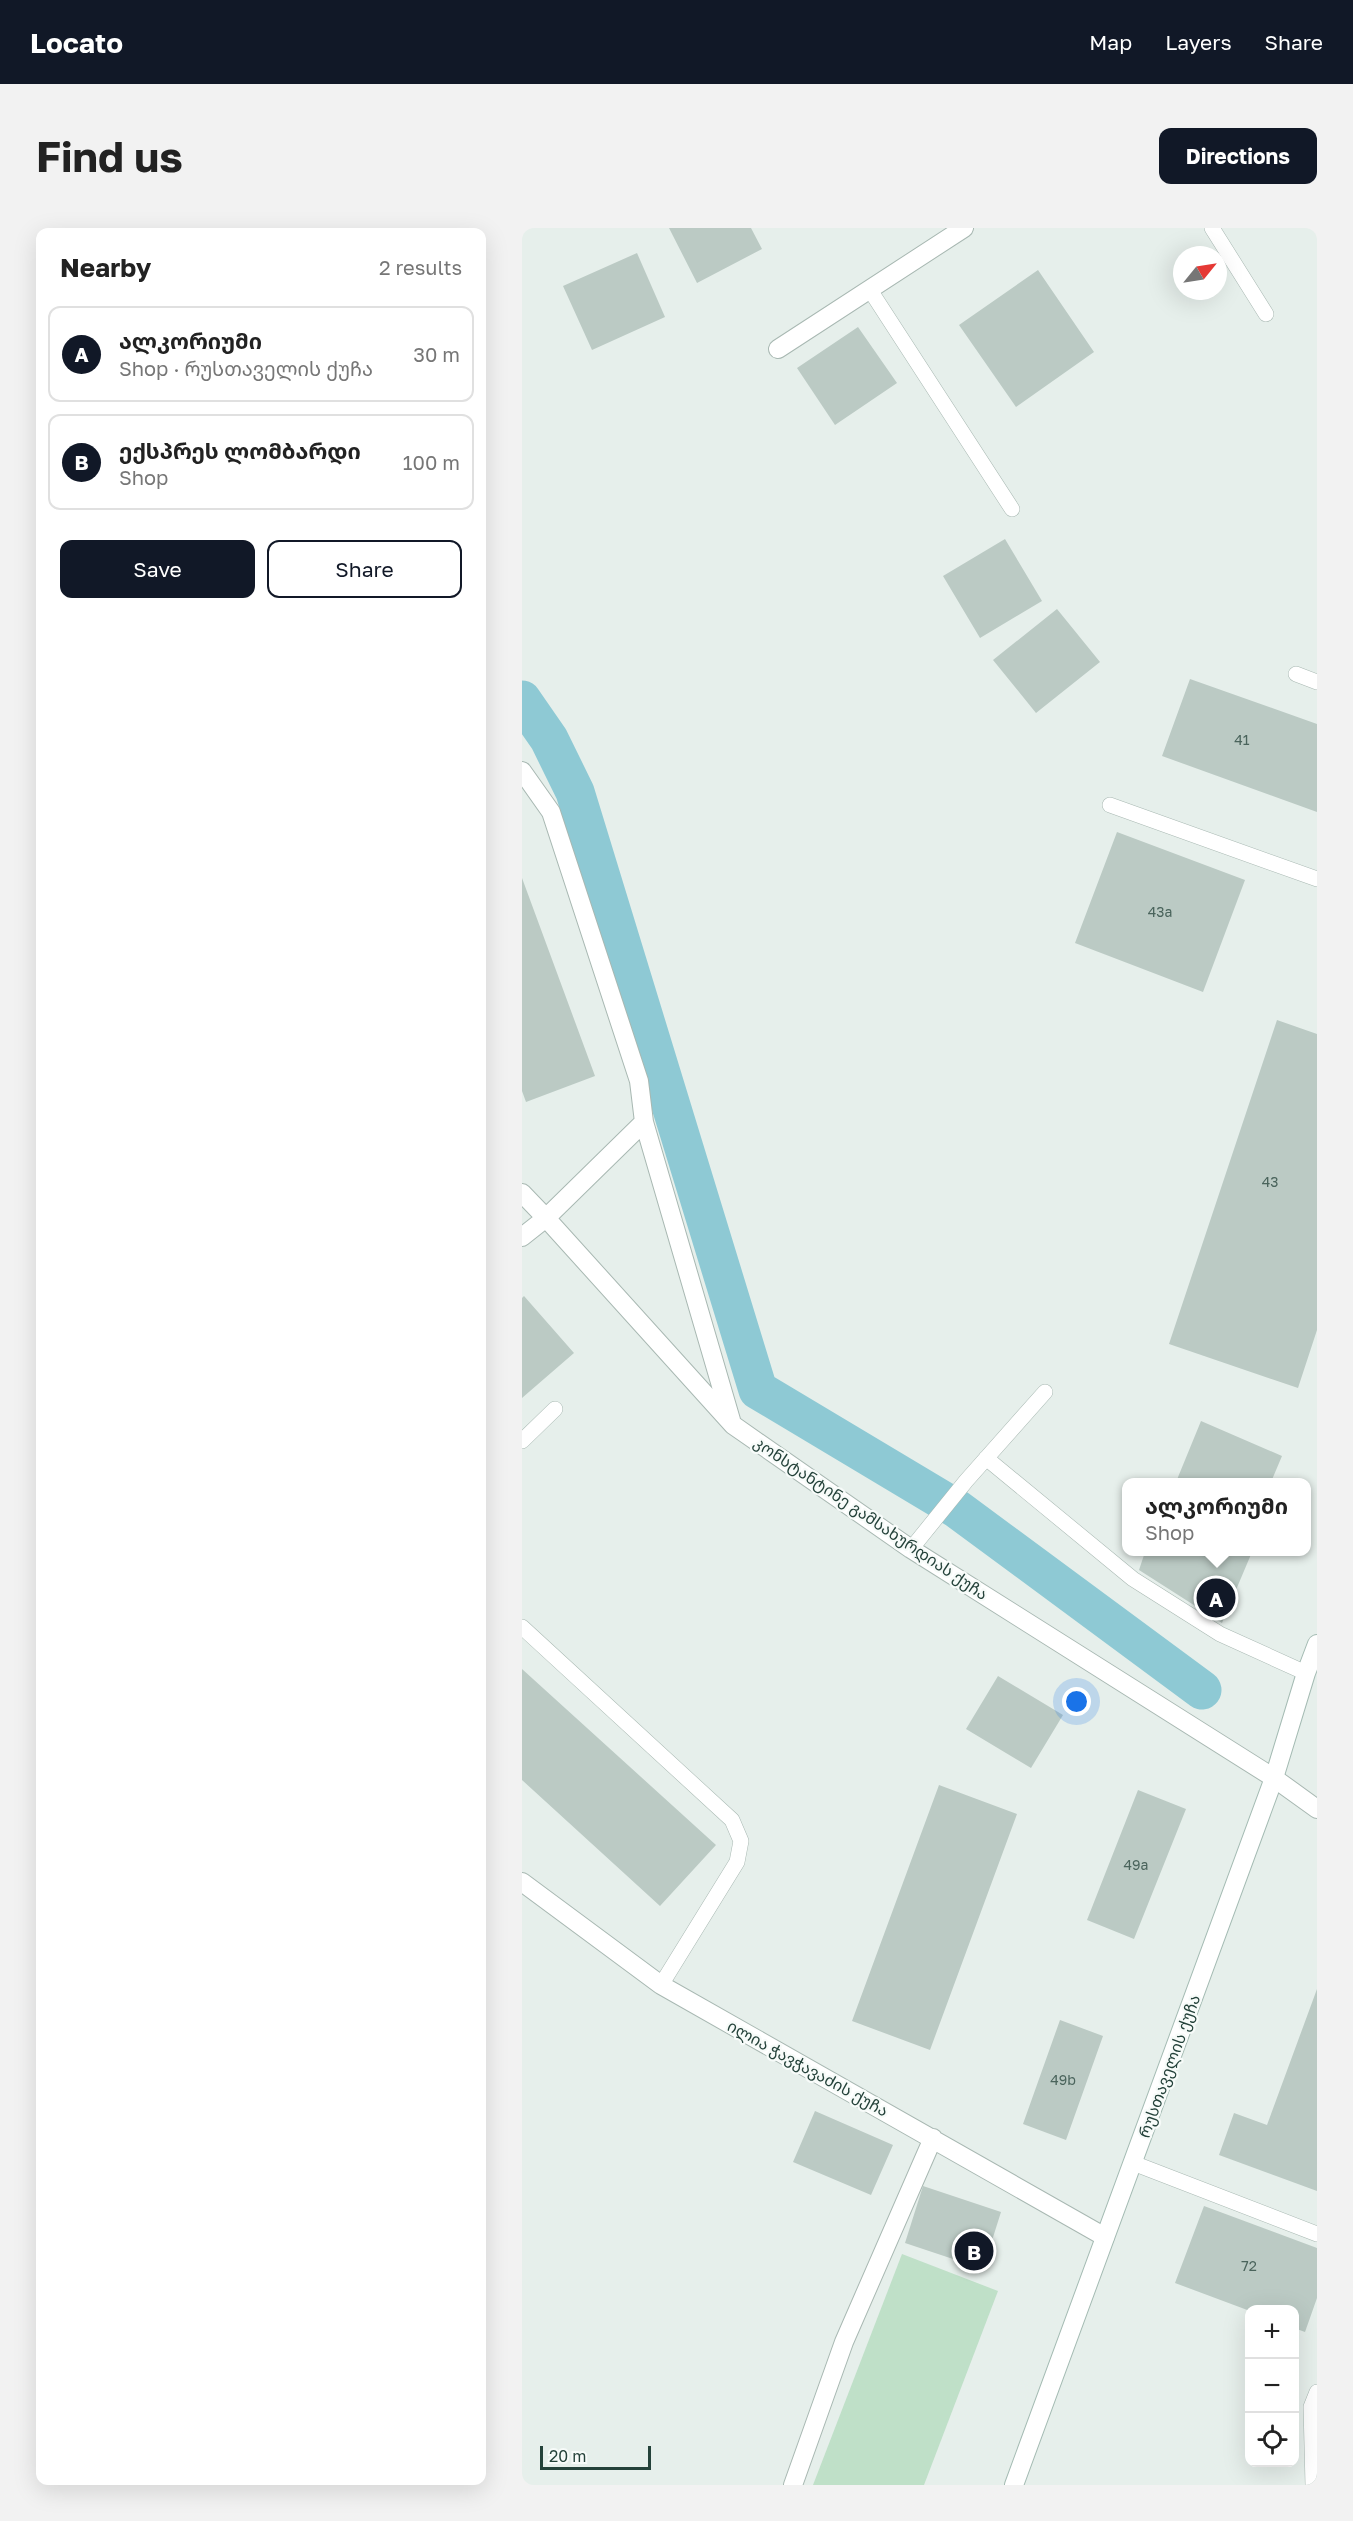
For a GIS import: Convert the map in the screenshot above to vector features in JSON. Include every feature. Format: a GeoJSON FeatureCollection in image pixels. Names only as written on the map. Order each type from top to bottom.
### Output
{"type":"FeatureCollection","features":[{"type":"Feature","properties":{"kind":"street"},"geometry":{"type":"LineString","coordinates":[[778,349],[964,228]]}},
{"type":"Feature","properties":{"kind":"street"},"geometry":{"type":"LineString","coordinates":[[522,771],[551,812],[639,1081],[644,1122],[733,1425]]}},
{"type":"Feature","properties":{"kind":"street"},"geometry":{"type":"LineString","coordinates":[[522,1236],[546,1218],[644,1122]]}},
{"type":"Feature","properties":{"kind":"street","name":"კონსტანტინე გამსახურდიას ქუჩა"},"geometry":{"type":"LineString","coordinates":[[522,1194],[733,1425],[911,1549],[1274,1778],[1317,1809]]}},
{"type":"Feature","properties":{"kind":"street","name":"რუსთაველის ქუჩა"},"geometry":{"type":"LineString","coordinates":[[1014,2485],[1274,1778],[1317,1644]]}},
{"type":"Feature","properties":{"kind":"street","name":"ილია ჭავჭავაძის ქუჩა"},"geometry":{"type":"LineString","coordinates":[[522,1882],[661,1985],[1105,2237]]}},
{"type":"Feature","properties":{"kind":"street"},"geometry":{"type":"LineString","coordinates":[[793,2485],[844,2342],[933,2138]]}},
{"type":"Feature","properties":{"kind":"lane"},"geometry":{"type":"LineString","coordinates":[[1212,228],[1266,314]]}},
{"type":"Feature","properties":{"kind":"lane"},"geometry":{"type":"LineString","coordinates":[[870,290],[1012,509]]}},
{"type":"Feature","properties":{"kind":"lane"},"geometry":{"type":"LineString","coordinates":[[1296,674],[1317,682]]}},
{"type":"Feature","properties":{"kind":"lane"},"geometry":{"type":"LineString","coordinates":[[1110,804],[1317,879]]}},
{"type":"Feature","properties":{"kind":"lane"},"geometry":{"type":"LineString","coordinates":[[911,1549],[966,1481],[1045,1392]]}},
{"type":"Feature","properties":{"kind":"lane"},"geometry":{"type":"LineString","coordinates":[[522,1441],[555,1409]]}},
{"type":"Feature","properties":{"kind":"lane"},"geometry":{"type":"LineString","coordinates":[[986,1458],[1133,1579],[1220,1634],[1306,1673]]}},
{"type":"Feature","properties":{"kind":"lane"},"geometry":{"type":"LineString","coordinates":[[522,1627],[732,1820],[741,1840],[737,1862],[661,1985]]}},
{"type":"Feature","properties":{"kind":"lane"},"geometry":{"type":"LineString","coordinates":[[1133,2163],[1317,2234]]}},
{"type":"Feature","properties":{"kind":"lane"},"geometry":{"type":"LineString","coordinates":[[1313,2485],[1311,2408],[1317,2392]]}},
{"type":"Feature","properties":{"kind":"green space"},"geometry":{"type":"Polygon","coordinates":[[[902,2254],[998,2291],[924,2485],[813,2485],[902,2254]]]}},
{"type":"Feature","properties":{"kind":"building"},"geometry":{"type":"Polygon","coordinates":[[[669,228],[751,228],[762,249],[697,283],[669,228]]]}},
{"type":"Feature","properties":{"kind":"building"},"geometry":{"type":"Polygon","coordinates":[[[637,253],[665,317],[592,350],[563,286],[637,253]]]}},
{"type":"Feature","properties":{"kind":"building"},"geometry":{"type":"Polygon","coordinates":[[[1038,270],[1094,352],[1016,407],[959,325],[1038,270]]]}},
{"type":"Feature","properties":{"kind":"building"},"geometry":{"type":"Polygon","coordinates":[[[858,327],[897,383],[835,425],[797,368],[858,327]]]}},
{"type":"Feature","properties":{"kind":"building"},"geometry":{"type":"Polygon","coordinates":[[[1005,539],[1042,601],[980,638],[943,576],[1005,539]]]}},
{"type":"Feature","properties":{"kind":"building"},"geometry":{"type":"Polygon","coordinates":[[[1057,609],[1100,662],[1036,713],[993,660],[1057,609]]]}},
{"type":"Feature","properties":{"kind":"building"},"geometry":{"type":"Polygon","coordinates":[[[1190,679],[1317,724],[1317,812],[1162,756],[1190,679]]]}},
{"type":"Feature","properties":{"kind":"building"},"geometry":{"type":"Polygon","coordinates":[[[1117,832],[1245,880],[1203,992],[1075,943],[1117,832]]]}},
{"type":"Feature","properties":{"kind":"building"},"geometry":{"type":"Polygon","coordinates":[[[522,878],[595,1076],[526,1102],[522,1091],[522,878]]]}},
{"type":"Feature","properties":{"kind":"building"},"geometry":{"type":"Polygon","coordinates":[[[1277,1020],[1317,1034],[1317,1330],[1298,1388],[1169,1344],[1277,1020]]]}},
{"type":"Feature","properties":{"kind":"building"},"geometry":{"type":"Polygon","coordinates":[[[524,1296],[574,1353],[522,1398],[522,1298],[524,1296]]]}},
{"type":"Feature","properties":{"kind":"building"},"geometry":{"type":"Polygon","coordinates":[[[1201,1421],[1282,1456],[1273,1478],[1178,1478],[1201,1421]]]}},
{"type":"Feature","properties":{"kind":"building"},"geometry":{"type":"Polygon","coordinates":[[[1144,1556],[1250,1556],[1222,1623],[1139,1570],[1144,1556]]]}},
{"type":"Feature","properties":{"kind":"building"},"geometry":{"type":"Polygon","coordinates":[[[522,1669],[716,1845],[660,1906],[522,1780],[522,1669]]]}},
{"type":"Feature","properties":{"kind":"building"},"geometry":{"type":"Polygon","coordinates":[[[998,1676],[1063,1715],[1031,1768],[966,1729],[998,1676]]]}},
{"type":"Feature","properties":{"kind":"building"},"geometry":{"type":"Polygon","coordinates":[[[939,1785],[1017,1814],[930,2050],[852,2021],[939,1785]]]}},
{"type":"Feature","properties":{"kind":"building"},"geometry":{"type":"Polygon","coordinates":[[[1138,1790],[1186,1809],[1134,1939],[1087,1920],[1138,1790]]]}},
{"type":"Feature","properties":{"kind":"building"},"geometry":{"type":"Polygon","coordinates":[[[1317,1989],[1317,2191],[1219,2155],[1234,2113],[1267,2125],[1317,1989]]]}},
{"type":"Feature","properties":{"kind":"building"},"geometry":{"type":"Polygon","coordinates":[[[1060,2020],[1103,2036],[1066,2140],[1023,2124],[1060,2020]]]}},
{"type":"Feature","properties":{"kind":"building"},"geometry":{"type":"Polygon","coordinates":[[[815,2111],[893,2145],[871,2195],[793,2162],[815,2111]]]}},
{"type":"Feature","properties":{"kind":"building"},"geometry":{"type":"Polygon","coordinates":[[[923,2186],[1001,2212],[983,2269],[905,2243],[923,2186]]]}},
{"type":"Feature","properties":{"kind":"building"},"geometry":{"type":"Polygon","coordinates":[[[1204,2206],[1317,2248],[1317,2298],[1305,2332],[1299,2330],[1299,2305],[1245,2305],[1245,2309],[1175,2283],[1204,2206]]]}},
{"type":"Feature","properties":{"kind":"waterway"},"geometry":{"type":"LineString","coordinates":[[522,700],[549,739],[575,792],[758,1390],[957,1509],[1202,1690]]}},
{"type":"Feature","properties":{"kind":"place","name":"ალკორიუმი"},"geometry":{"type":"Point","coordinates":[1216,1598]}},
{"type":"Feature","properties":{"kind":"place","name":"ექსპრეს ლომბარდი"},"geometry":{"type":"Point","coordinates":[974,2251]}}]}
